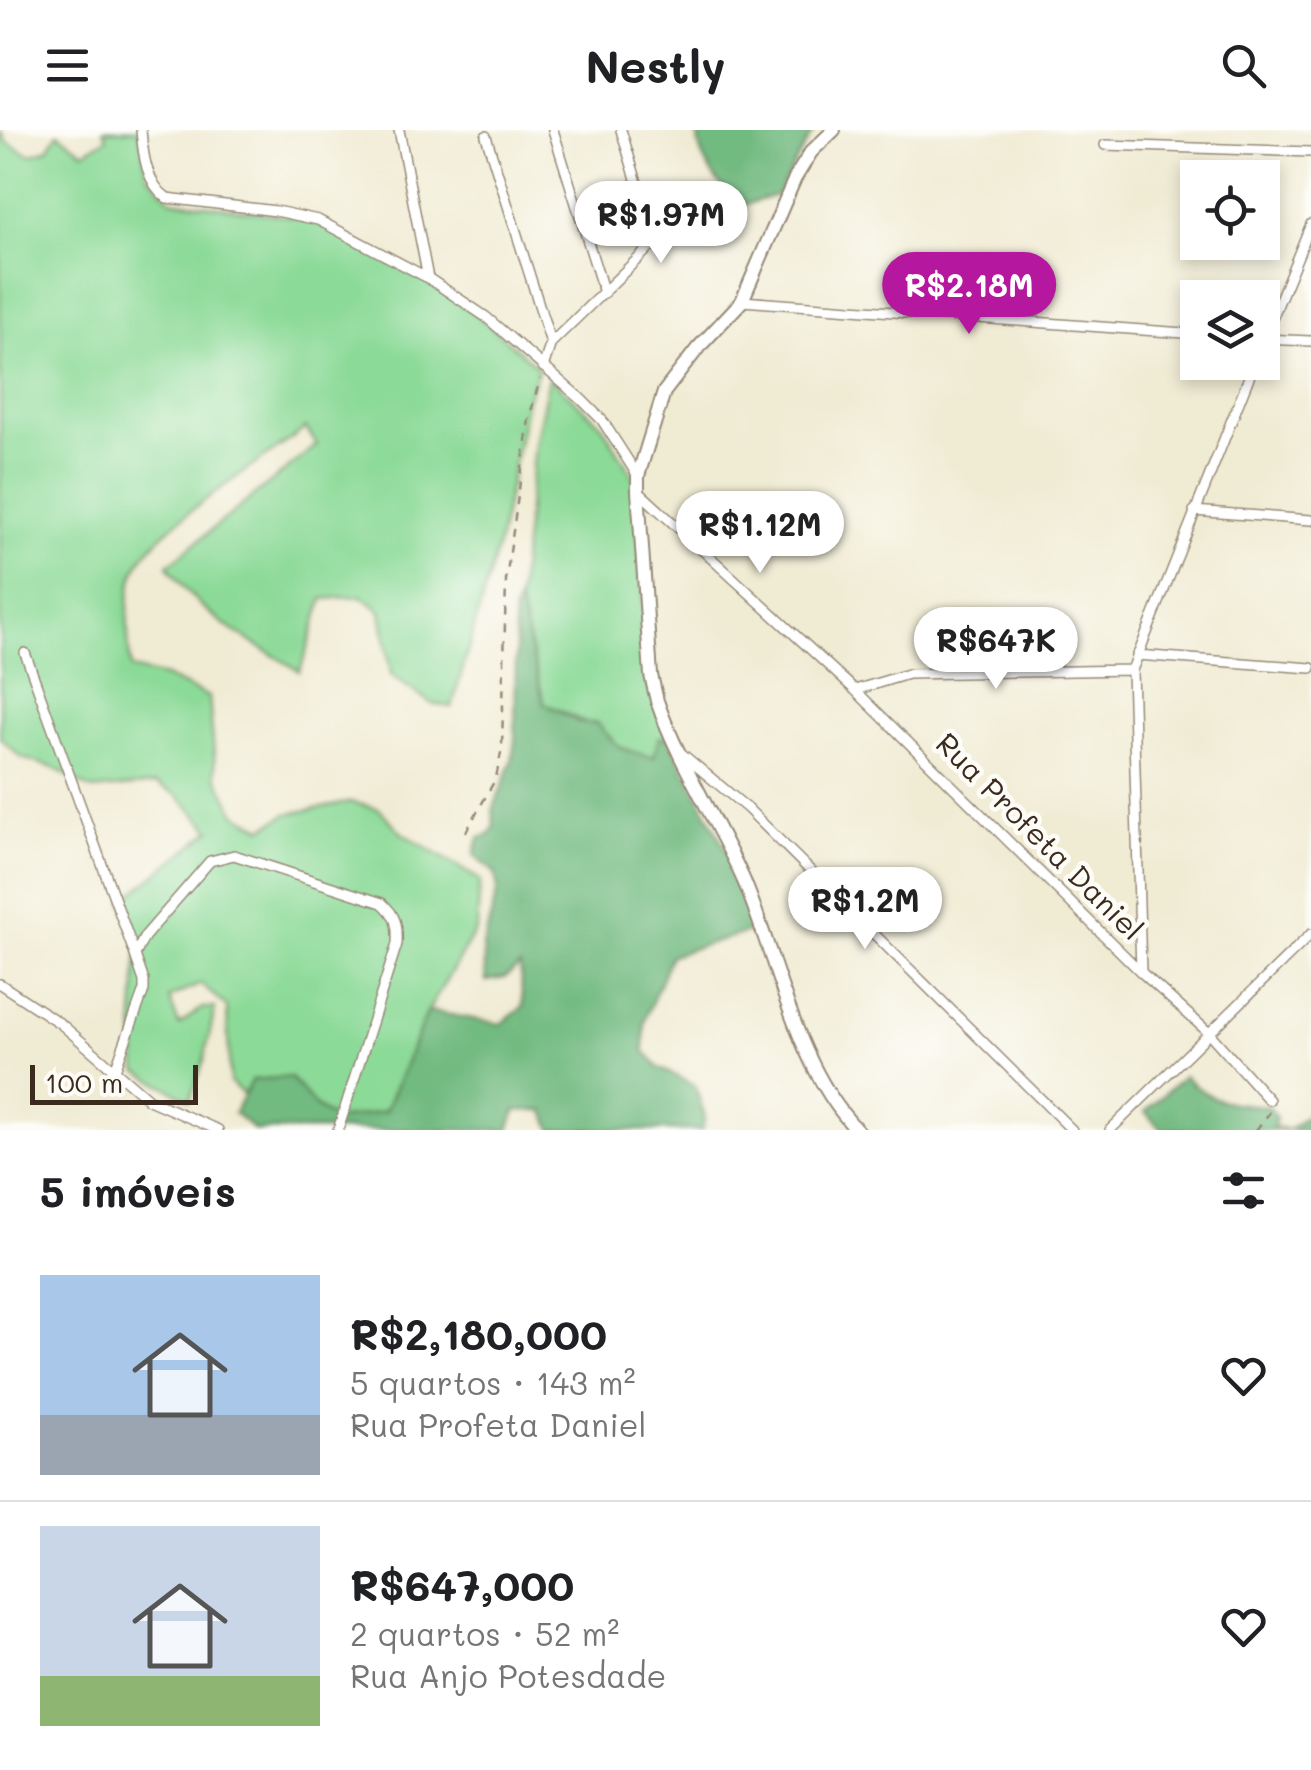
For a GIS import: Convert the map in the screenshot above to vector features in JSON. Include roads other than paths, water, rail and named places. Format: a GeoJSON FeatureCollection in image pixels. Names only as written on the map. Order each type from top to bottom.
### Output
{"type":"FeatureCollection","features":[{"type":"Feature","properties":{"kind":"street","name":"Rua Profeta Daniel"},"geometry":{"type":"LineString","coordinates":[[140,130],[151,178],[167,198],[258,208],[318,220],[428,278],[486,317],[602,420],[638,484],[855,690],[1141,972],[1208,1032],[1269,1100]]}},
{"type":"Feature","properties":{"kind":"street"},"geometry":{"type":"LineString","coordinates":[[399,130],[428,278]]}},
{"type":"Feature","properties":{"kind":"street"},"geometry":{"type":"LineString","coordinates":[[552,130],[604,293]]}},
{"type":"Feature","properties":{"kind":"street"},"geometry":{"type":"LineString","coordinates":[[543,368],[551,343],[645,255],[652,236],[621,130]]}},
{"type":"Feature","properties":{"kind":"street"},"geometry":{"type":"LineString","coordinates":[[834,130],[811,152],[795,178],[742,300],[664,392],[638,484],[651,675],[662,716],[746,887],[781,990],[812,1060],[845,1123],[858,1130]]}},
{"type":"Feature","properties":{"kind":"street"},"geometry":{"type":"LineString","coordinates":[[486,136],[551,343]]}},
{"type":"Feature","properties":{"kind":"street"},"geometry":{"type":"LineString","coordinates":[[1106,145],[1311,152]]}},
{"type":"Feature","properties":{"kind":"street"},"geometry":{"type":"LineString","coordinates":[[1280,299],[1311,224]]}},
{"type":"Feature","properties":{"kind":"street"},"geometry":{"type":"LineString","coordinates":[[742,300],[1180,333]]}},
{"type":"Feature","properties":{"kind":"street"},"geometry":{"type":"LineString","coordinates":[[1280,340],[1311,341]]}},
{"type":"Feature","properties":{"kind":"street"},"geometry":{"type":"LineString","coordinates":[[1141,972],[1132,670],[1247,380]]}},
{"type":"Feature","properties":{"kind":"street"},"geometry":{"type":"LineString","coordinates":[[1194,510],[1311,520]]}},
{"type":"Feature","properties":{"kind":"street"},"geometry":{"type":"LineString","coordinates":[[24,653],[144,982],[115,1070]]}},
{"type":"Feature","properties":{"kind":"street"},"geometry":{"type":"LineString","coordinates":[[1138,654],[1311,668]]}},
{"type":"Feature","properties":{"kind":"street"},"geometry":{"type":"LineString","coordinates":[[855,690],[908,674],[1132,670]]}},
{"type":"Feature","properties":{"kind":"street"},"geometry":{"type":"LineString","coordinates":[[679,751],[723,788],[1072,1130]]}},
{"type":"Feature","properties":{"kind":"street"},"geometry":{"type":"LineString","coordinates":[[704,801],[723,788]]}},
{"type":"Feature","properties":{"kind":"street"},"geometry":{"type":"LineString","coordinates":[[135,955],[145,936],[210,861],[220,856],[234,854],[382,903],[394,914],[397,944],[338,1130]]}},
{"type":"Feature","properties":{"kind":"street"},"geometry":{"type":"LineString","coordinates":[[1110,1130],[1311,934]]}},
{"type":"Feature","properties":{"kind":"street"},"geometry":{"type":"LineString","coordinates":[[0,984],[61,1024],[148,1100],[218,1130]]}}]}
